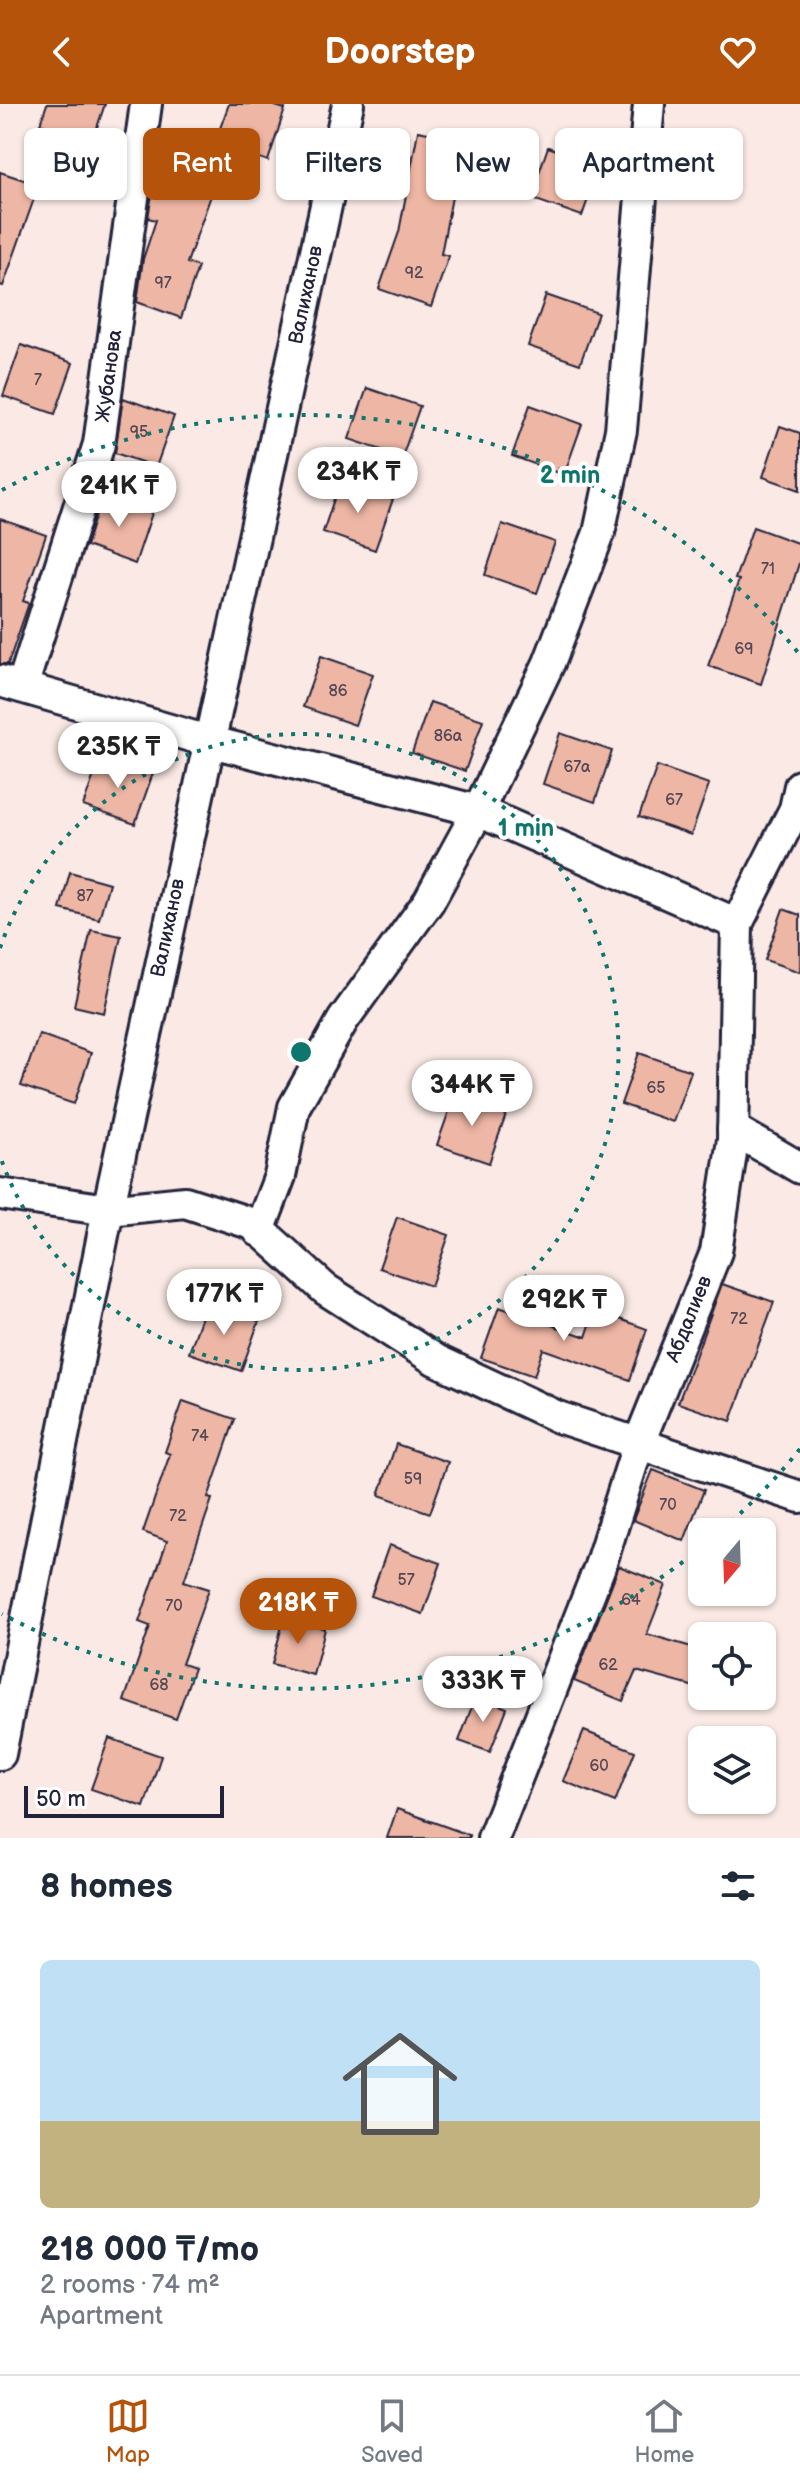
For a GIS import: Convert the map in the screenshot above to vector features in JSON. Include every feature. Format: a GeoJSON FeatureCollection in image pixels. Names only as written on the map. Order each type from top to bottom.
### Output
{"type":"FeatureCollection","features":[{"type":"Feature","properties":{"kind":"street","name":"Жубанова"},"geometry":{"type":"LineString","coordinates":[[11,684],[99,444],[146,104]]}},
{"type":"Feature","properties":{"kind":"street","name":"Валиханов"},"geometry":{"type":"LineString","coordinates":[[0,1754],[108,1210],[348,104]]}},
{"type":"Feature","properties":{"kind":"street"},"geometry":{"type":"LineString","coordinates":[[259,1231],[280,1176],[294,1107],[343,1020],[429,901],[478,811],[549,663],[599,533],[621,430],[649,104]]}},
{"type":"Feature","properties":{"kind":"street"},"geometry":{"type":"LineString","coordinates":[[11,684],[208,741],[478,811],[737,924]]}},
{"type":"Feature","properties":{"kind":"street","name":"Абдалиев"},"geometry":{"type":"LineString","coordinates":[[493,1838],[600,1566],[638,1445],[716,1252],[733,1129],[737,924],[795,809],[800,786]]}},
{"type":"Feature","properties":{"kind":"street"},"geometry":{"type":"LineString","coordinates":[[733,1129],[800,1168]]}},
{"type":"Feature","properties":{"kind":"street"},"geometry":{"type":"LineString","coordinates":[[0,1194],[108,1210],[185,1202],[253,1224],[325,1289],[436,1360],[558,1417],[800,1497]]}},
{"type":"Feature","properties":{"kind":"building"},"geometry":{"type":"Polygon","coordinates":[[[47,104],[105,104],[97,128],[52,128],[40,124],[47,104]]]}},
{"type":"Feature","properties":{"kind":"building"},"geometry":{"type":"Polygon","coordinates":[[[229,104],[269,104],[285,109],[279,128],[276,128],[268,161],[260,158],[260,128],[220,128],[229,104]]]}},
{"type":"Feature","properties":{"kind":"building"},"geometry":{"type":"Polygon","coordinates":[[[418,131],[426,133],[426,200],[451,200],[441,254],[449,256],[431,307],[379,289],[399,232],[405,200],[410,200],[410,174],[418,131]]]}},
{"type":"Feature","properties":{"kind":"building"},"geometry":{"type":"Polygon","coordinates":[[[548,147],[555,149],[555,200],[588,200],[582,216],[536,200],[539,200],[539,172],[548,147]]]}},
{"type":"Feature","properties":{"kind":"building"},"geometry":{"type":"Polygon","coordinates":[[[0,172],[24,180],[24,200],[34,200],[3,286],[0,285],[0,172]]]}},
{"type":"Feature","properties":{"kind":"building"},"geometry":{"type":"Polygon","coordinates":[[[151,200],[209,200],[187,263],[198,267],[181,318],[137,302],[143,259],[156,220],[148,218],[151,200]]]}},
{"type":"Feature","properties":{"kind":"building"},"geometry":{"type":"Polygon","coordinates":[[[546,295],[598,313],[580,364],[528,346],[546,295]]]}},
{"type":"Feature","properties":{"kind":"building"},"geometry":{"type":"Polygon","coordinates":[[[21,345],[73,363],[55,414],[3,396],[21,345]]]}},
{"type":"Feature","properties":{"kind":"building"},"geometry":{"type":"Polygon","coordinates":[[[367,388],[420,406],[402,457],[349,439],[367,388]]]}},
{"type":"Feature","properties":{"kind":"building"},"geometry":{"type":"Polygon","coordinates":[[[123,398],[174,416],[156,467],[115,453],[123,398]]]}},
{"type":"Feature","properties":{"kind":"building"},"geometry":{"type":"Polygon","coordinates":[[[530,405],[582,424],[564,475],[512,456],[530,405]]]}},
{"type":"Feature","properties":{"kind":"building"},"geometry":{"type":"Polygon","coordinates":[[[780,426],[800,433],[800,490],[763,477],[780,426]]]}},
{"type":"Feature","properties":{"kind":"building"},"geometry":{"type":"Polygon","coordinates":[[[340,481],[393,499],[375,550],[323,532],[340,481]]]}},
{"type":"Feature","properties":{"kind":"building"},"geometry":{"type":"Polygon","coordinates":[[[102,495],[152,513],[135,564],[86,546],[102,495]]]}},
{"type":"Feature","properties":{"kind":"building"},"geometry":{"type":"Polygon","coordinates":[[[0,519],[46,535],[23,601],[29,603],[8,664],[0,664],[0,519]]]}},
{"type":"Feature","properties":{"kind":"building"},"geometry":{"type":"Polygon","coordinates":[[[502,524],[555,542],[537,593],[485,575],[502,524]]]}},
{"type":"Feature","properties":{"kind":"building"},"geometry":{"type":"Polygon","coordinates":[[[753,527],[800,544],[800,560],[761,684],[708,666],[739,580],[735,579],[753,527]]]}},
{"type":"Feature","properties":{"kind":"building"},"geometry":{"type":"Polygon","coordinates":[[[321,656],[373,674],[355,725],[303,707],[321,656]]]}},
{"type":"Feature","properties":{"kind":"building"},"geometry":{"type":"Polygon","coordinates":[[[430,702],[483,720],[465,771],[412,753],[430,702]]]}},
{"type":"Feature","properties":{"kind":"building"},"geometry":{"type":"Polygon","coordinates":[[[560,733],[612,751],[595,802],[543,784],[560,733]]]}},
{"type":"Feature","properties":{"kind":"building"},"geometry":{"type":"Polygon","coordinates":[[[101,755],[153,773],[135,824],[83,806],[101,755]]]}},
{"type":"Feature","properties":{"kind":"building"},"geometry":{"type":"Polygon","coordinates":[[[657,766],[709,784],[691,835],[639,817],[657,766]]]}},
{"type":"Feature","properties":{"kind":"building"},"geometry":{"type":"Polygon","coordinates":[[[70,872],[109,883],[99,919],[60,909],[70,872]]]}},
{"type":"Feature","properties":{"kind":"building"},"geometry":{"type":"Polygon","coordinates":[[[783,909],[800,915],[800,972],[765,960],[783,909]]]}},
{"type":"Feature","properties":{"kind":"building"},"geometry":{"type":"Polygon","coordinates":[[[91,930],[121,936],[104,1013],[74,1006],[91,930]]]}},
{"type":"Feature","properties":{"kind":"building"},"geometry":{"type":"Polygon","coordinates":[[[39,1034],[91,1053],[74,1104],[21,1086],[39,1034]]]}},
{"type":"Feature","properties":{"kind":"building"},"geometry":{"type":"Polygon","coordinates":[[[639,1053],[691,1071],[673,1122],[621,1104],[639,1053]]]}},
{"type":"Feature","properties":{"kind":"building"},"geometry":{"type":"Polygon","coordinates":[[[455,1094],[507,1112],[489,1163],[437,1145],[455,1094]]]}},
{"type":"Feature","properties":{"kind":"building"},"geometry":{"type":"Polygon","coordinates":[[[397,1217],[449,1235],[431,1286],[379,1268],[397,1217]]]}},
{"type":"Feature","properties":{"kind":"building"},"geometry":{"type":"Polygon","coordinates":[[[722,1284],[774,1302],[731,1421],[678,1403],[722,1284]]]}},
{"type":"Feature","properties":{"kind":"building"},"geometry":{"type":"Polygon","coordinates":[[[207,1302],[259,1321],[241,1371],[189,1353],[207,1302]]]}},
{"type":"Feature","properties":{"kind":"building"},"geometry":{"type":"Polygon","coordinates":[[[499,1307],[586,1337],[595,1310],[647,1329],[630,1380],[543,1349],[534,1376],[481,1358],[499,1307]]]}},
{"type":"Feature","properties":{"kind":"building"},"geometry":{"type":"Polygon","coordinates":[[[183,1401],[235,1419],[184,1581],[209,1589],[182,1664],[194,1668],[176,1719],[124,1701],[150,1626],[139,1622],[167,1541],[143,1532],[170,1454],[165,1452],[183,1401]]]}},
{"type":"Feature","properties":{"kind":"building"},"geometry":{"type":"Polygon","coordinates":[[[396,1444],[448,1462],[430,1513],[379,1495],[396,1444]]]}},
{"type":"Feature","properties":{"kind":"building"},"geometry":{"type":"Polygon","coordinates":[[[653,1470],[704,1490],[693,1518],[688,1518],[684,1541],[633,1520],[653,1470]]]}},
{"type":"Feature","properties":{"kind":"building"},"geometry":{"type":"Polygon","coordinates":[[[389,1545],[441,1563],[423,1614],[371,1596],[389,1545]]]}},
{"type":"Feature","properties":{"kind":"building"},"geometry":{"type":"Polygon","coordinates":[[[619,1566],[666,1585],[647,1634],[688,1646],[688,1685],[636,1671],[623,1701],[574,1681],[619,1566]]]}},
{"type":"Feature","properties":{"kind":"building"},"geometry":{"type":"Polygon","coordinates":[[[284,1618],[325,1629],[313,1675],[272,1664],[284,1618]]]}},
{"type":"Feature","properties":{"kind":"building"},"geometry":{"type":"Polygon","coordinates":[[[476,1696],[507,1708],[490,1752],[459,1741],[476,1696]]]}},
{"type":"Feature","properties":{"kind":"building"},"geometry":{"type":"Polygon","coordinates":[[[584,1731],[635,1751],[615,1802],[563,1781],[584,1731]]]}},
{"type":"Feature","properties":{"kind":"building"},"geometry":{"type":"Polygon","coordinates":[[[109,1738],[161,1756],[144,1807],[91,1789],[109,1738]]]}},
{"type":"Feature","properties":{"kind":"building"},"geometry":{"type":"Polygon","coordinates":[[[397,1809],[469,1835],[469,1838],[387,1838],[397,1809]]]}}]}
